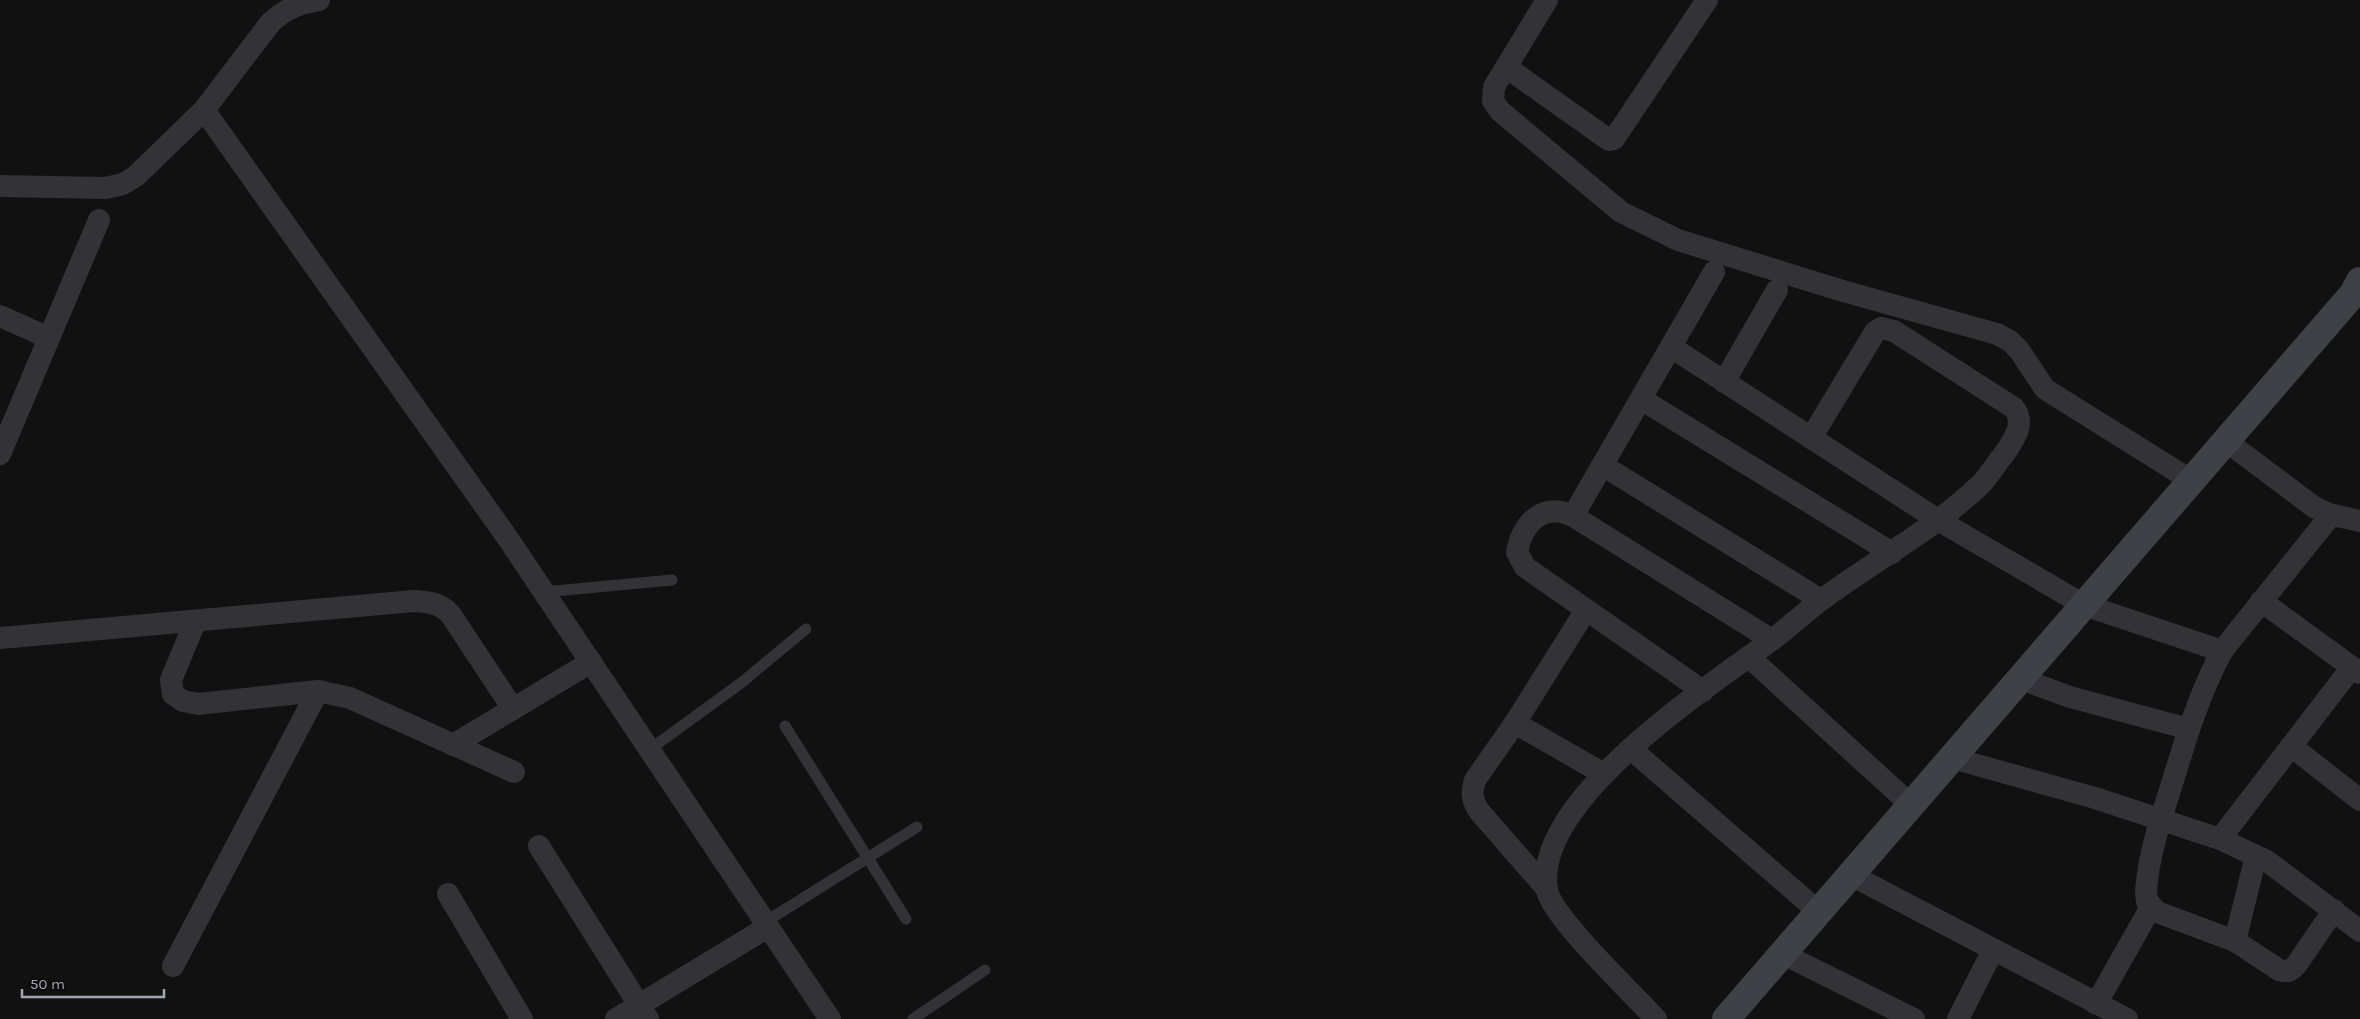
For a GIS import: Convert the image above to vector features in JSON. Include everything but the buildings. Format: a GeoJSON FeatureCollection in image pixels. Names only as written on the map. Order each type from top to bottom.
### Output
{"type":"FeatureCollection","features":[{"type":"Feature","properties":{"kind":"street"},"geometry":{"type":"LineString","coordinates":[[0,186],[106,188],[122,184],[136,176],[204,110],[271,22],[284,11],[300,3],[319,0]]}},
{"type":"Feature","properties":{"kind":"street"},"geometry":{"type":"LineString","coordinates":[[1547,0],[1494,87],[1493,101],[1500,112],[1620,212],[1678,240],[1843,291],[1997,334],[2010,341],[2020,350],[2045,389],[2192,481]]}},
{"type":"Feature","properties":{"kind":"street"},"geometry":{"type":"LineString","coordinates":[[1506,67],[1609,140],[1614,139],[1706,0]]}},
{"type":"Feature","properties":{"kind":"street"},"geometry":{"type":"LineString","coordinates":[[204,110],[544,592],[830,1019]]}},
{"type":"Feature","properties":{"kind":"street"},"geometry":{"type":"LineString","coordinates":[[2,443],[99,220]]}},
{"type":"Feature","properties":{"kind":"street"},"geometry":{"type":"LineString","coordinates":[[1573,516],[1714,272]]}},
{"type":"Feature","properties":{"kind":"street"},"geometry":{"type":"LineString","coordinates":[[1726,1019],[2353,294],[2360,281]]}},
{"type":"Feature","properties":{"kind":"street"},"geometry":{"type":"LineString","coordinates":[[1724,382],[1777,290]]}},
{"type":"Feature","properties":{"kind":"street"},"geometry":{"type":"LineString","coordinates":[[0,316],[49,338]]}},
{"type":"Feature","properties":{"kind":"street"},"geometry":{"type":"LineString","coordinates":[[1656,1019],[1563,919],[1550,900],[1547,889],[1547,870],[1551,852],[1562,829],[1583,797],[1604,774],[1654,728],[1772,640],[1821,600],[1938,520],[1981,484],[2011,444],[2020,426],[2020,415],[2014,408],[1894,331],[1882,328],[1875,332],[1811,438]]}},
{"type":"Feature","properties":{"kind":"street"},"geometry":{"type":"LineString","coordinates":[[1670,347],[1938,520],[2084,605],[2222,651]]}},
{"type":"Feature","properties":{"kind":"street"},"geometry":{"type":"LineString","coordinates":[[1641,398],[1892,553]]}},
{"type":"Feature","properties":{"kind":"street"},"geometry":{"type":"LineString","coordinates":[[2226,441],[2314,507],[2330,514],[2360,521]]}},
{"type":"Feature","properties":{"kind":"street"},"geometry":{"type":"LineString","coordinates":[[1602,465],[1821,600]]}},
{"type":"Feature","properties":{"kind":"street"},"geometry":{"type":"LineString","coordinates":[[1703,691],[1532,573],[1520,560],[1517,552],[1519,540],[1542,512],[1562,511],[1573,516],[1772,640]]}},
{"type":"Feature","properties":{"kind":"street"},"geometry":{"type":"LineString","coordinates":[[2330,514],[2360,538]]}},
{"type":"Feature","properties":{"kind":"street"},"geometry":{"type":"LineString","coordinates":[[2330,514],[2222,651],[2209,674],[2189,729],[2161,819],[2146,882],[2147,900],[2151,907],[2168,917],[2236,941],[2279,970],[2286,972],[2292,970],[2334,910]]}},
{"type":"Feature","properties":{"kind":"street"},"geometry":{"type":"LineString","coordinates":[[0,638],[414,601],[430,602],[446,609],[451,615],[513,708]]}},
{"type":"Feature","properties":{"kind":"street"},"geometry":{"type":"LineString","coordinates":[[2220,839],[2291,746],[2356,670],[2260,602]]}},
{"type":"Feature","properties":{"kind":"street"},"geometry":{"type":"LineString","coordinates":[[1547,889],[1480,811],[1472,796],[1475,780],[1515,723],[1586,610]]}},
{"type":"Feature","properties":{"kind":"street"},"geometry":{"type":"LineString","coordinates":[[195,622],[171,680],[173,694],[183,701],[198,704],[318,691],[350,698],[514,772]]}},
{"type":"Feature","properties":{"kind":"street"},"geometry":{"type":"LineString","coordinates":[[1749,657],[1911,806]]}},
{"type":"Feature","properties":{"kind":"street"},"geometry":{"type":"LineString","coordinates":[[453,744],[590,662]]}},
{"type":"Feature","properties":{"kind":"street"},"geometry":{"type":"LineString","coordinates":[[2021,679],[2070,697],[2189,729]]}},
{"type":"Feature","properties":{"kind":"street"},"geometry":{"type":"LineString","coordinates":[[173,966],[318,691]]}},
{"type":"Feature","properties":{"kind":"street"},"geometry":{"type":"LineString","coordinates":[[1515,723],[1604,774]]}},
{"type":"Feature","properties":{"kind":"street"},"geometry":{"type":"LineString","coordinates":[[2291,746],[2360,800]]}},
{"type":"Feature","properties":{"kind":"street"},"geometry":{"type":"LineString","coordinates":[[1631,749],[1819,912]]}},
{"type":"Feature","properties":{"kind":"street"},"geometry":{"type":"LineString","coordinates":[[1952,758],[2161,819],[2220,839],[2267,861],[2360,931]]}},
{"type":"Feature","properties":{"kind":"street"},"geometry":{"type":"LineString","coordinates":[[539,846],[644,1012]]}},
{"type":"Feature","properties":{"kind":"street"},"geometry":{"type":"LineString","coordinates":[[2236,941],[2256,856]]}},
{"type":"Feature","properties":{"kind":"street"},"geometry":{"type":"LineString","coordinates":[[1851,874],[2126,1019]]}},
{"type":"Feature","properties":{"kind":"street"},"geometry":{"type":"LineString","coordinates":[[448,894],[522,1019]]}},
{"type":"Feature","properties":{"kind":"street"},"geometry":{"type":"LineString","coordinates":[[2096,1004],[2151,907]]}},
{"type":"Feature","properties":{"kind":"street"},"geometry":{"type":"LineString","coordinates":[[616,1019],[644,1012],[766,924]]}},
{"type":"Feature","properties":{"kind":"street"},"geometry":{"type":"LineString","coordinates":[[1958,1019],[1993,950]]}},
{"type":"Feature","properties":{"kind":"street"},"geometry":{"type":"LineString","coordinates":[[1783,954],[1914,1019]]}},
{"type":"Feature","properties":{"kind":"lane"},"geometry":{"type":"LineString","coordinates":[[544,592],[672,580]]}},
{"type":"Feature","properties":{"kind":"lane"},"geometry":{"type":"LineString","coordinates":[[649,750],[741,683],[806,629]]}},
{"type":"Feature","properties":{"kind":"lane"},"geometry":{"type":"LineString","coordinates":[[785,726],[906,919]]}},
{"type":"Feature","properties":{"kind":"lane"},"geometry":{"type":"LineString","coordinates":[[766,924],[917,827]]}},
{"type":"Feature","properties":{"kind":"lane"},"geometry":{"type":"LineString","coordinates":[[913,1019],[985,970]]}}]}
